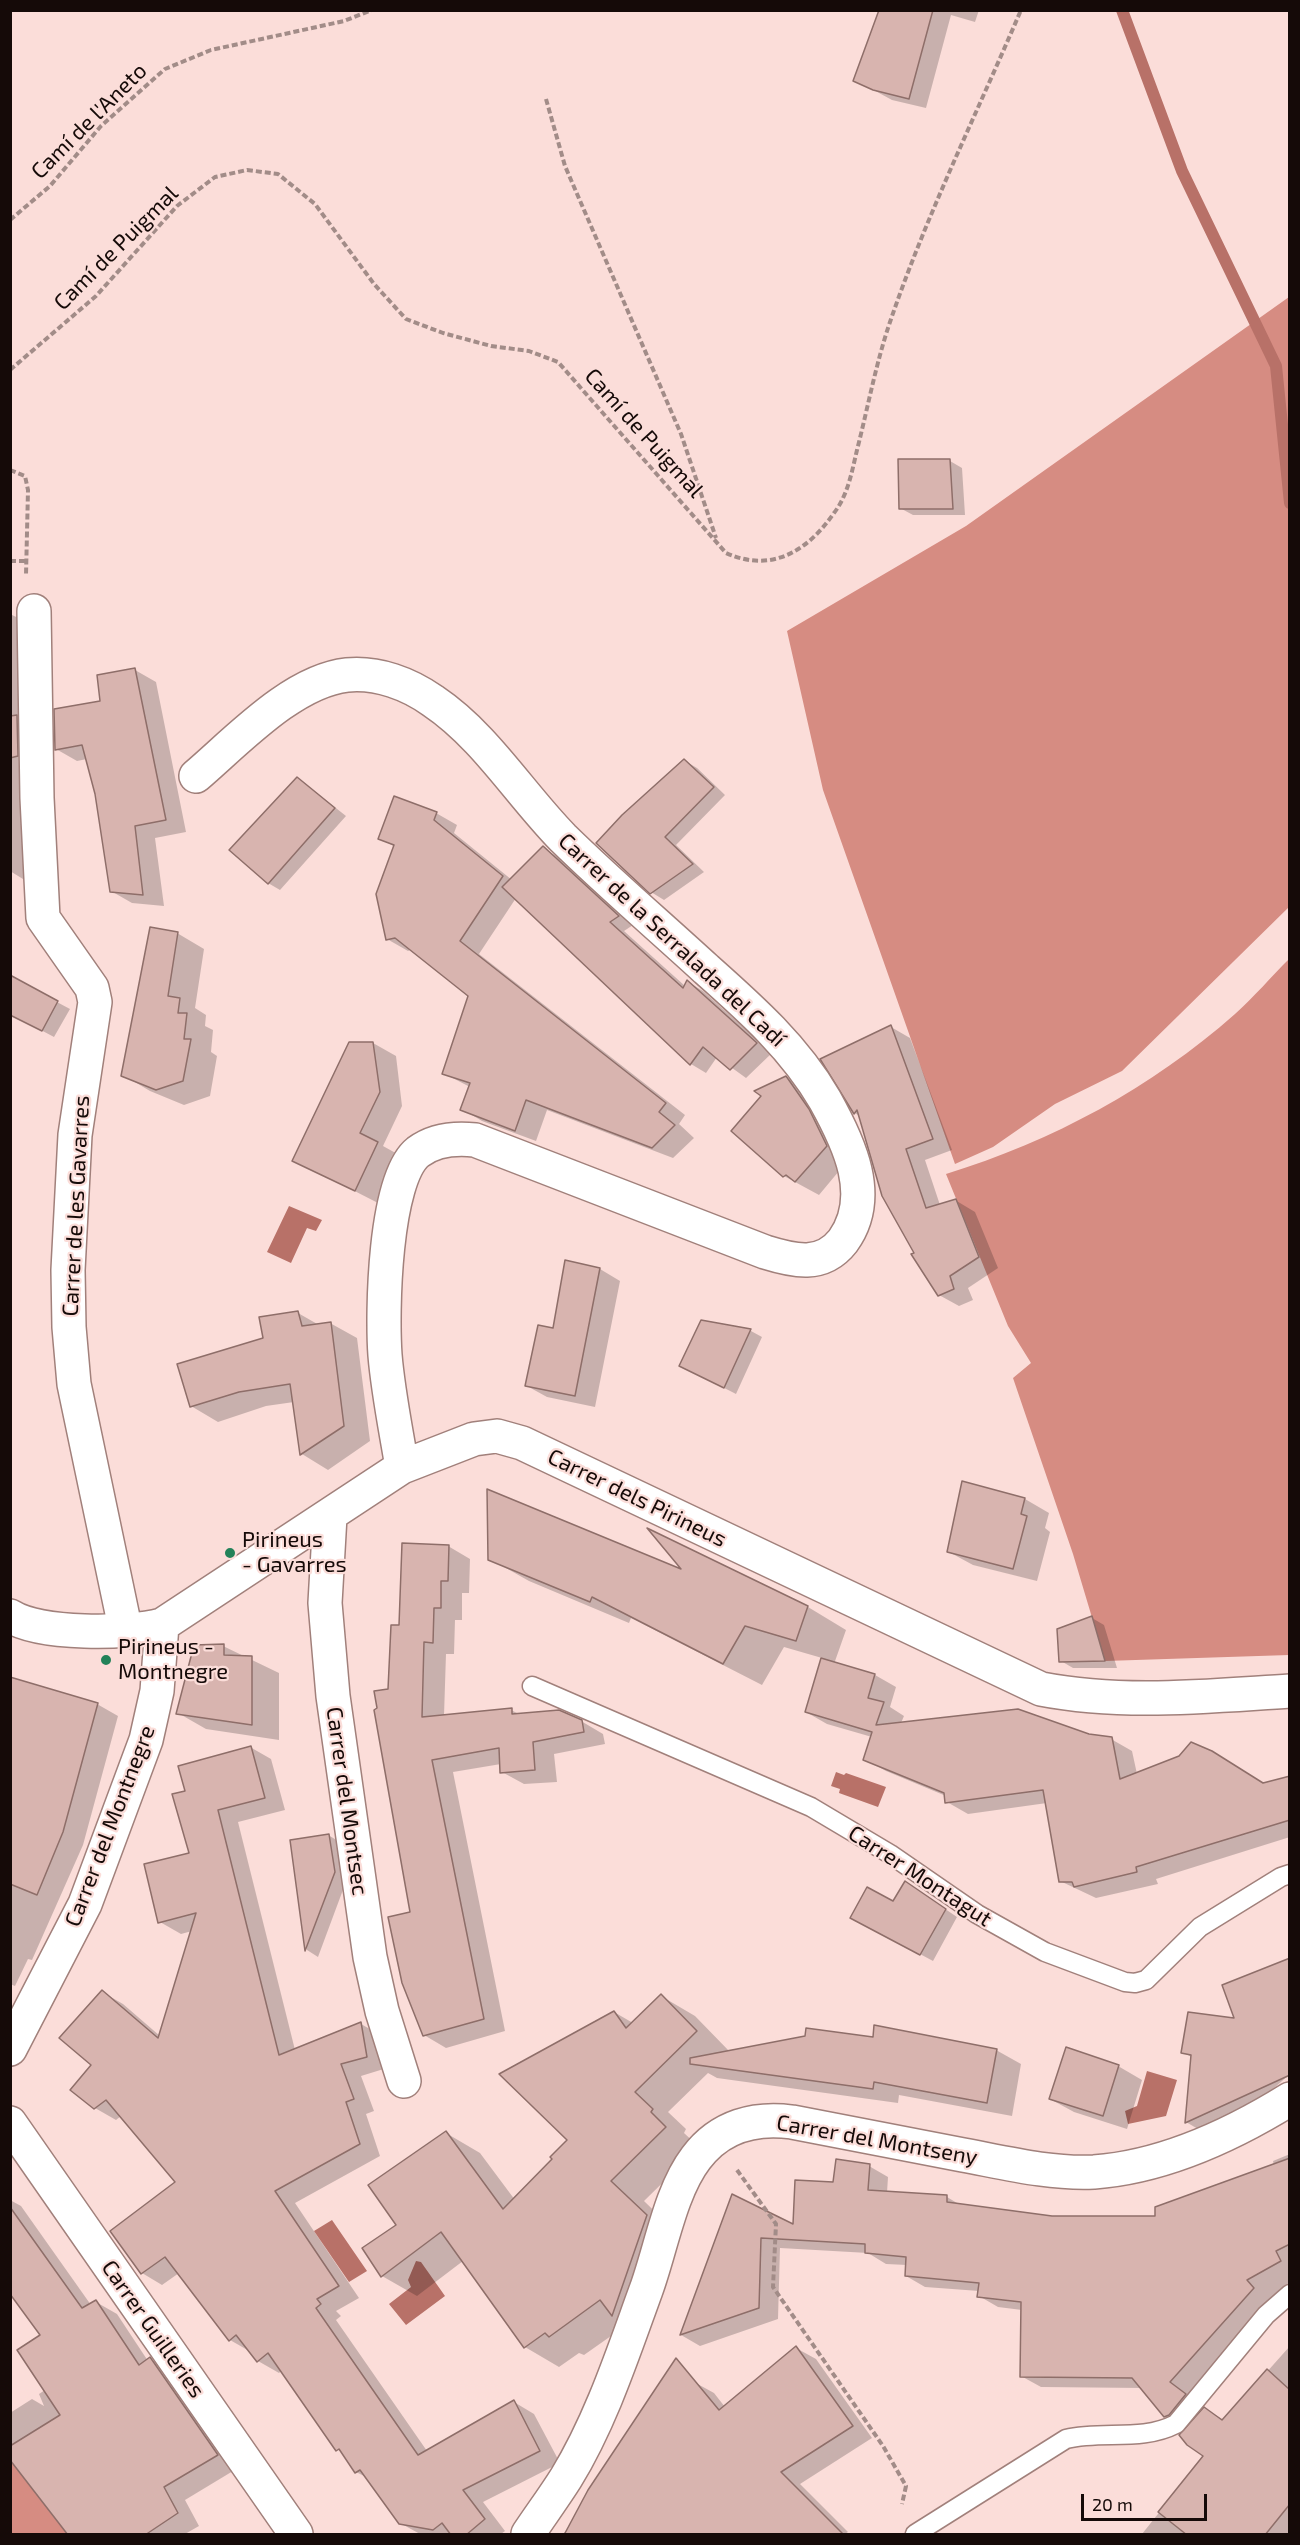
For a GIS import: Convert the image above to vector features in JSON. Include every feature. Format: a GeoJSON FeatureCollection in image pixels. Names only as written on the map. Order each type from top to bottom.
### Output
{"type":"FeatureCollection","features":[{"type":"Feature","properties":{"kind":"street","name":"Carrer de les Gavarres"},"geometry":{"type":"LineString","coordinates":[[34,611],[37,798],[43,918],[94,995],[75,1135],[68,1269],[69,1327],[74,1384],[126,1632]]}},
{"type":"Feature","properties":{"kind":"street","name":"Carrer de la Serralada del Cadí"},"geometry":{"type":"LineString","coordinates":[[196,776],[284,701],[321,683],[347,675],[404,683],[452,714],[561,836],[771,1026],[825,1100],[852,1159],[859,1200],[858,1214],[851,1230],[835,1252],[815,1261],[803,1261],[765,1252],[475,1140],[457,1138],[418,1152],[404,1170],[396,1194],[386,1286],[385,1356],[402,1467]]}},
{"type":"Feature","properties":{"kind":"street","name":"Carrer dels Pirineus"},"geometry":{"type":"LineString","coordinates":[[10,1616],[30,1624],[126,1632],[162,1625],[402,1467],[474,1439],[497,1436],[522,1443],[1041,1689],[1078,1696],[1179,1698],[1290,1691]]}},
{"type":"Feature","properties":{"kind":"street","name":"Carrer del Montsec"},"geometry":{"type":"LineString","coordinates":[[330,1516],[325,1604],[333,1696],[370,1957],[382,2011],[404,2081]]}},
{"type":"Feature","properties":{"kind":"street","name":"Carrer del Montnegre"},"geometry":{"type":"LineString","coordinates":[[10,2049],[85,1904],[146,1740],[157,1691],[162,1625]]}},
{"type":"Feature","properties":{"kind":"street","name":"Carrer del Montseny"},"geometry":{"type":"LineString","coordinates":[[528,2535],[567,2476],[602,2405],[631,2332],[683,2182],[695,2159],[714,2139],[742,2123],[770,2119],[1042,2170],[1094,2172],[1149,2162],[1207,2141],[1251,2123],[1290,2099]]}},
{"type":"Feature","properties":{"kind":"street","name":"Carrer Guilleries"},"geometry":{"type":"LineString","coordinates":[[10,2123],[296,2535]]}},
{"type":"Feature","properties":{"kind":"lane","name":"Carrer Montagut"},"geometry":{"type":"LineString","coordinates":[[532,1686],[811,1807],[890,1854],[976,1914],[1045,1952],[1125,1982],[1135,1983],[1146,1980],[1200,1927],[1281,1877],[1290,1874]]}},
{"type":"Feature","properties":{"kind":"lane"},"geometry":{"type":"LineString","coordinates":[[915,2535],[1066,2439],[1089,2434],[1134,2435],[1160,2432],[1176,2424],[1266,2315],[1290,2294]]}},
{"type":"Feature","properties":{"kind":"path","name":"Camí de l'Aneto"},"geometry":{"type":"LineString","coordinates":[[10,220],[50,186],[102,126],[165,69],[211,50],[344,21],[372,10]]}},
{"type":"Feature","properties":{"kind":"path","name":"Camí de Puigmal"},"geometry":{"type":"LineString","coordinates":[[10,370],[96,296],[177,206],[216,177],[247,170],[278,174],[315,204],[374,284],[406,319],[443,333],[491,345],[529,351],[558,362],[726,553],[758,562],[777,560],[797,550],[816,536],[843,500],[879,354],[891,318],[931,214],[1021,10]]}},
{"type":"Feature","properties":{"kind":"path"},"geometry":{"type":"LineString","coordinates":[[546,99],[565,166],[681,435],[717,541]]}},
{"type":"Feature","properties":{"kind":"path"},"geometry":{"type":"LineString","coordinates":[[10,470],[25,476],[28,490],[26,561],[34,611]]}},
{"type":"Feature","properties":{"kind":"path"},"geometry":{"type":"LineString","coordinates":[[10,561],[26,561]]}},
{"type":"Feature","properties":{"kind":"path"},"geometry":{"type":"LineString","coordinates":[[732,2163],[776,2224],[773,2287],[883,2446],[906,2486],[900,2515]]}},
{"type":"Feature","properties":{"kind":"shaded area"},"geometry":{"type":"Polygon","coordinates":[[[1289,297],[1289,907],[1122,1071],[1055,1104],[993,1147],[955,1164],[823,790],[787,631],[966,526],[1289,297]]]}},
{"type":"Feature","properties":{"kind":"shaded area"},"geometry":{"type":"Polygon","coordinates":[[[1289,959],[1289,1655],[1105,1661],[1073,1554],[1013,1378],[1031,1363],[1008,1326],[946,1174],[986,1161],[1062,1128],[1135,1088],[1203,1041],[1256,994],[1289,959]]]}},
{"type":"Feature","properties":{"kind":"shaded area"},"geometry":{"type":"Polygon","coordinates":[[[289,1206],[322,1220],[316,1231],[307,1228],[291,1263],[267,1252],[289,1206]]]}},
{"type":"Feature","properties":{"kind":"shaded area"},"geometry":{"type":"Polygon","coordinates":[[[836,1772],[844,1775],[846,1773],[886,1787],[878,1807],[839,1793],[840,1789],[831,1786],[836,1772]]]}},
{"type":"Feature","properties":{"kind":"shaded area"},"geometry":{"type":"Polygon","coordinates":[[[1147,2071],[1177,2080],[1166,2116],[1128,2124],[1125,2111],[1137,2106],[1147,2071]]]}},
{"type":"Feature","properties":{"kind":"shaded area"},"geometry":{"type":"Polygon","coordinates":[[[332,2220],[367,2271],[349,2282],[314,2231],[332,2220]]]}},
{"type":"Feature","properties":{"kind":"shaded area"},"geometry":{"type":"Polygon","coordinates":[[[416,2261],[421,2262],[445,2296],[406,2325],[389,2304],[411,2287],[408,2280],[416,2261]]]}},
{"type":"Feature","properties":{"kind":"shaded area"},"geometry":{"type":"Polygon","coordinates":[[[10,2460],[68,2534],[11,2534],[10,2460]]]}},
{"type":"Feature","properties":{"kind":"building"},"geometry":{"type":"Polygon","coordinates":[[[879,10],[933,10],[909,99],[873,90],[853,81],[879,10]]]}},
{"type":"Feature","properties":{"kind":"building"},"geometry":{"type":"Polygon","coordinates":[[[898,459],[950,459],[953,509],[899,509],[898,459]]]}},
{"type":"Feature","properties":{"kind":"building"},"geometry":{"type":"Polygon","coordinates":[[[135,668],[166,820],[135,826],[143,895],[110,892],[95,794],[82,745],[55,750],[54,709],[100,701],[97,675],[135,668]]]}},
{"type":"Feature","properties":{"kind":"building"},"geometry":{"type":"Polygon","coordinates":[[[17,715],[18,756],[10,758],[10,716],[17,715]]]}},
{"type":"Feature","properties":{"kind":"building"},"geometry":{"type":"Polygon","coordinates":[[[684,759],[714,787],[665,837],[693,864],[650,894],[596,843],[622,815],[684,759]]]}},
{"type":"Feature","properties":{"kind":"building"},"geometry":{"type":"Polygon","coordinates":[[[297,777],[335,808],[268,884],[229,850],[297,777]]]}},
{"type":"Feature","properties":{"kind":"building"},"geometry":{"type":"Polygon","coordinates":[[[394,796],[437,812],[434,820],[503,876],[460,941],[666,1103],[659,1112],[675,1125],[652,1148],[526,1100],[515,1131],[460,1110],[470,1083],[442,1074],[468,996],[395,938],[386,940],[376,894],[394,845],[378,839],[394,796]]]}},
{"type":"Feature","properties":{"kind":"building"},"geometry":{"type":"Polygon","coordinates":[[[543,846],[619,916],[610,922],[683,988],[687,980],[757,1043],[730,1070],[703,1047],[690,1065],[502,887],[543,846]]]}},
{"type":"Feature","properties":{"kind":"building"},"geometry":{"type":"Polygon","coordinates":[[[150,927],[178,932],[168,996],[180,998],[178,1013],[187,1013],[184,1039],[191,1039],[183,1081],[156,1090],[121,1076],[150,927]]]}},
{"type":"Feature","properties":{"kind":"building"},"geometry":{"type":"Polygon","coordinates":[[[10,975],[58,1001],[42,1031],[10,1015],[10,975]]]}},
{"type":"Feature","properties":{"kind":"building"},"geometry":{"type":"Polygon","coordinates":[[[891,1025],[933,1139],[906,1149],[926,1208],[956,1199],[979,1257],[950,1276],[954,1289],[938,1296],[911,1254],[914,1253],[882,1196],[857,1110],[854,1114],[820,1059],[891,1025]]]}},
{"type":"Feature","properties":{"kind":"building"},"geometry":{"type":"Polygon","coordinates":[[[349,1042],[373,1042],[380,1092],[360,1133],[378,1142],[355,1191],[292,1161],[349,1042]]]}},
{"type":"Feature","properties":{"kind":"building"},"geometry":{"type":"Polygon","coordinates":[[[786,1076],[809,1109],[827,1146],[795,1182],[786,1175],[783,1177],[731,1131],[761,1096],[754,1091],[786,1076]]]}},
{"type":"Feature","properties":{"kind":"building"},"geometry":{"type":"Polygon","coordinates":[[[565,1260],[600,1268],[575,1396],[525,1386],[538,1325],[553,1328],[565,1260]]]}},
{"type":"Feature","properties":{"kind":"building"},"geometry":{"type":"Polygon","coordinates":[[[298,1311],[302,1326],[331,1322],[344,1426],[300,1455],[290,1384],[239,1392],[190,1407],[177,1364],[263,1338],[259,1317],[298,1311]]]}},
{"type":"Feature","properties":{"kind":"building"},"geometry":{"type":"Polygon","coordinates":[[[701,1320],[751,1329],[724,1388],[679,1366],[701,1320]]]}},
{"type":"Feature","properties":{"kind":"building"},"geometry":{"type":"Polygon","coordinates":[[[962,1481],[1025,1498],[1021,1514],[1027,1516],[1013,1569],[947,1552],[962,1481]]]}},
{"type":"Feature","properties":{"kind":"building"},"geometry":{"type":"Polygon","coordinates":[[[487,1489],[681,1569],[647,1528],[808,1606],[796,1641],[745,1626],[723,1664],[592,1597],[590,1602],[488,1560],[487,1489]]]}},
{"type":"Feature","properties":{"kind":"building"},"geometry":{"type":"Polygon","coordinates":[[[402,1543],[449,1545],[448,1581],[441,1581],[441,1608],[434,1608],[433,1643],[424,1642],[422,1717],[512,1708],[512,1714],[559,1710],[582,1720],[584,1732],[533,1742],[535,1770],[500,1773],[499,1748],[432,1760],[484,2019],[423,2036],[402,1983],[388,1917],[410,1912],[374,1710],[377,1708],[374,1691],[388,1689],[391,1625],[399,1625],[402,1543]]]}},
{"type":"Feature","properties":{"kind":"building"},"geometry":{"type":"Polygon","coordinates":[[[1092,1616],[1105,1661],[1059,1662],[1057,1629],[1092,1616]]]}},
{"type":"Feature","properties":{"kind":"building"},"geometry":{"type":"Polygon","coordinates":[[[224,1644],[224,1655],[252,1656],[252,1725],[176,1714],[194,1645],[224,1644]]]}},
{"type":"Feature","properties":{"kind":"building"},"geometry":{"type":"Polygon","coordinates":[[[821,1658],[875,1674],[868,1698],[884,1702],[876,1725],[1018,1709],[1089,1734],[1112,1737],[1120,1779],[1179,1756],[1191,1742],[1212,1751],[1263,1783],[1290,1776],[1290,1820],[1136,1867],[1137,1872],[1074,1887],[1072,1882],[1059,1882],[1043,1790],[945,1803],[944,1793],[863,1760],[872,1732],[805,1712],[821,1658]]]}},
{"type":"Feature","properties":{"kind":"building"},"geometry":{"type":"Polygon","coordinates":[[[10,1677],[98,1703],[63,1832],[37,1895],[10,1884],[10,1677]]]}},
{"type":"Feature","properties":{"kind":"building"},"geometry":{"type":"Polygon","coordinates":[[[251,1746],[265,1798],[218,1810],[279,2055],[361,2022],[367,2057],[341,2064],[354,2099],[346,2102],[360,2144],[275,2191],[339,2286],[317,2299],[321,2304],[316,2308],[418,2455],[514,2400],[540,2451],[463,2490],[485,2519],[466,2535],[451,2535],[442,2523],[433,2530],[399,2524],[360,2470],[355,2473],[339,2449],[336,2451],[268,2353],[257,2362],[236,2335],[229,2341],[165,2257],[141,2274],[110,2231],[175,2182],[106,2100],[94,2109],[70,2090],[91,2065],[59,2038],[102,1990],[158,2038],[196,1913],[158,1923],[144,1864],[189,1853],[172,1794],[185,1791],[178,1766],[251,1746]]]}},
{"type":"Feature","properties":{"kind":"building"},"geometry":{"type":"Polygon","coordinates":[[[329,1834],[335,1872],[305,1951],[290,1840],[329,1834]]]}},
{"type":"Feature","properties":{"kind":"building"},"geometry":{"type":"Polygon","coordinates":[[[905,1881],[946,1909],[920,1955],[850,1918],[867,1887],[893,1901],[905,1881]]]}},
{"type":"Feature","properties":{"kind":"building"},"geometry":{"type":"Polygon","coordinates":[[[1290,1958],[1290,2075],[1185,2123],[1191,2055],[1181,2053],[1188,2012],[1234,2018],[1222,1985],[1290,1958]]]}},
{"type":"Feature","properties":{"kind":"building"},"geometry":{"type":"Polygon","coordinates":[[[661,1994],[697,2031],[635,2092],[653,2109],[651,2112],[666,2127],[611,2181],[647,2215],[612,2316],[600,2300],[549,2337],[545,2333],[524,2348],[441,2232],[381,2277],[362,2248],[396,2225],[368,2185],[446,2131],[503,2209],[552,2159],[550,2157],[567,2140],[499,2074],[614,2011],[626,2028],[661,1994]]]}},
{"type":"Feature","properties":{"kind":"building"},"geometry":{"type":"Polygon","coordinates":[[[874,2025],[997,2049],[987,2103],[874,2082],[873,2089],[690,2064],[690,2058],[805,2036],[806,2028],[873,2037],[874,2025]]]}},
{"type":"Feature","properties":{"kind":"building"},"geometry":{"type":"Polygon","coordinates":[[[1066,2047],[1119,2065],[1103,2116],[1049,2099],[1066,2047]]]}},
{"type":"Feature","properties":{"kind":"building"},"geometry":{"type":"Polygon","coordinates":[[[1290,2158],[1290,2244],[1276,2251],[1281,2261],[1247,2280],[1254,2288],[1170,2382],[1186,2394],[1169,2415],[1164,2417],[1132,2378],[1020,2377],[1021,2302],[977,2297],[979,2283],[905,2276],[906,2257],[865,2253],[865,2244],[761,2238],[759,2308],[680,2335],[732,2194],[793,2224],[795,2180],[833,2182],[836,2159],[870,2164],[868,2190],[947,2195],[947,2202],[1052,2216],[1155,2216],[1155,2207],[1290,2158]]]}},
{"type":"Feature","properties":{"kind":"building"},"geometry":{"type":"Polygon","coordinates":[[[10,2207],[82,2308],[96,2300],[139,2365],[150,2357],[218,2455],[164,2487],[178,2513],[145,2535],[68,2535],[10,2460],[10,2446],[60,2415],[17,2350],[40,2335],[10,2294],[10,2207]]]}},
{"type":"Feature","properties":{"kind":"building"},"geometry":{"type":"Polygon","coordinates":[[[796,2346],[853,2426],[781,2472],[844,2535],[564,2535],[588,2490],[676,2358],[719,2410],[796,2346]]]}},
{"type":"Feature","properties":{"kind":"building"},"geometry":{"type":"Polygon","coordinates":[[[1267,2369],[1290,2390],[1290,2504],[1265,2535],[1187,2535],[1158,2512],[1203,2456],[1187,2445],[1179,2435],[1204,2407],[1222,2420],[1267,2369]]]}},
{"type":"Feature","properties":{"kind":"waterway"},"geometry":{"type":"LineString","coordinates":[[1122,10],[1182,171],[1276,366],[1290,503]]}},
{"type":"Feature","properties":{"kind":"place","name":"Pirineus - Gavarres"},"geometry":{"type":"Point","coordinates":[230,1553]}},
{"type":"Feature","properties":{"kind":"place","name":"Pirineus - Montnegre"},"geometry":{"type":"Point","coordinates":[106,1660]}}]}
